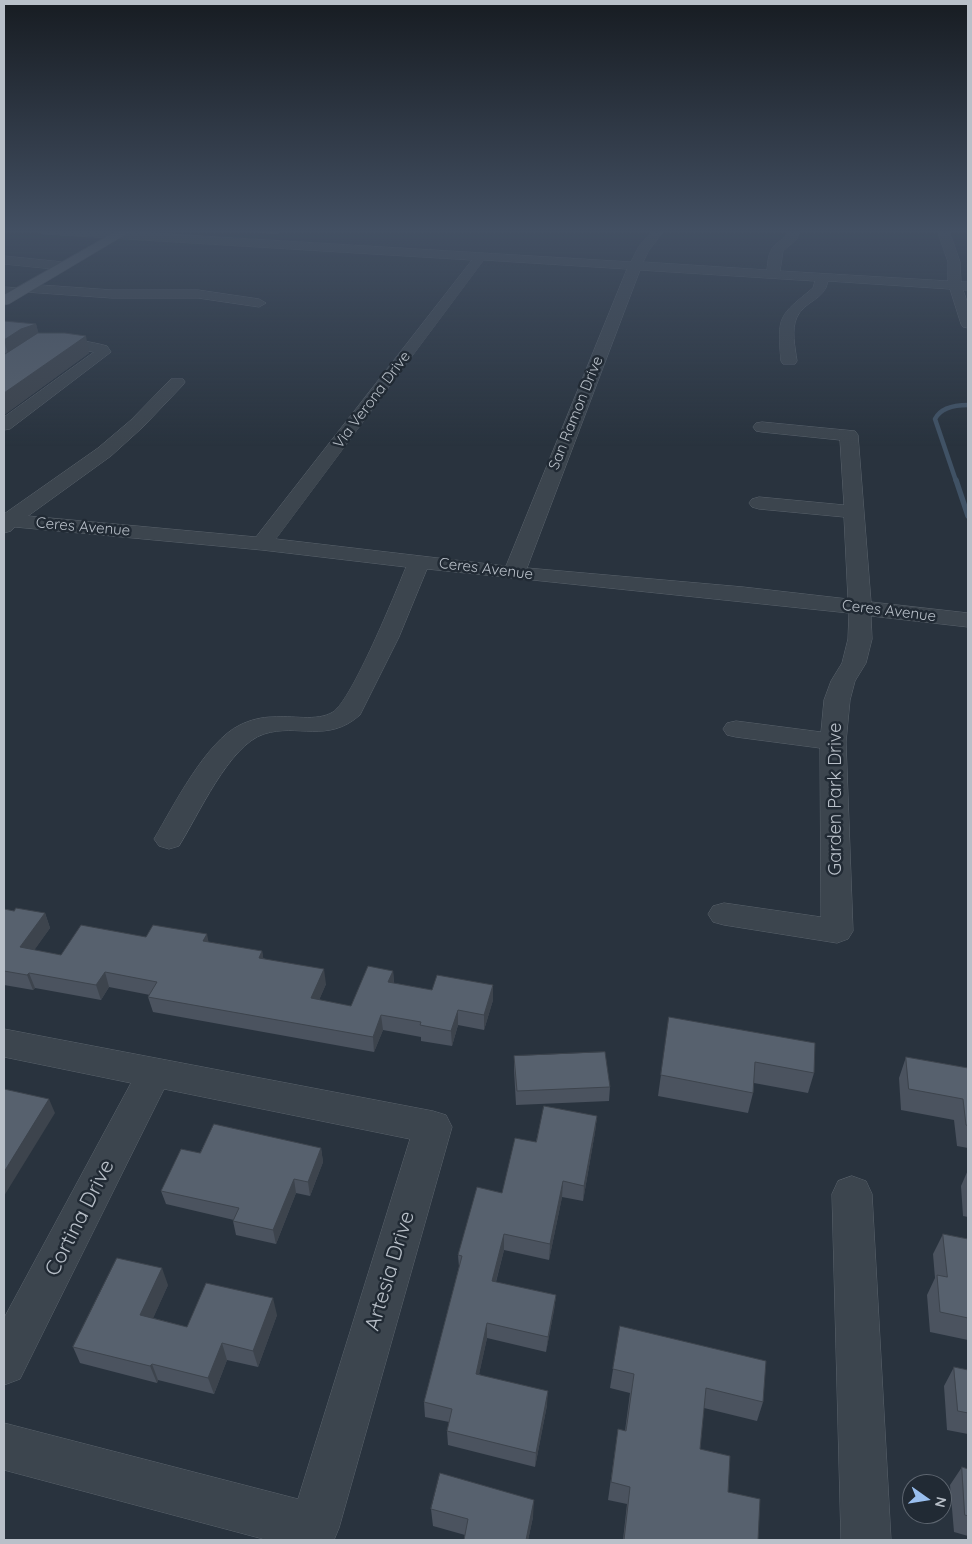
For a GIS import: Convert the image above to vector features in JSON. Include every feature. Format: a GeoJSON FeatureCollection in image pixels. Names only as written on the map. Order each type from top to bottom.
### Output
{"type":"FeatureCollection","features":[{"type":"Feature","properties":{"kind":"street"},"geometry":{"type":"LineString","coordinates":[[253,302],[259,303]]}},
{"type":"Feature","properties":{"kind":"street","name":"Via Verona Drive"},"geometry":{"type":"LineString","coordinates":[[262,544],[446,302]]}},
{"type":"Feature","properties":{"kind":"street","name":"San Ramon Drive"},"geometry":{"type":"LineString","coordinates":[[514,573],[621,302]]}},
{"type":"Feature","properties":{"kind":"street"},"geometry":{"type":"LineString","coordinates":[[789,361],[786,326],[788,317],[801,302]]}},
{"type":"Feature","properties":{"kind":"street"},"geometry":{"type":"LineString","coordinates":[[965,302],[968,324]]}},
{"type":"Feature","properties":{"kind":"street"},"geometry":{"type":"LineString","coordinates":[[4,425],[103,352],[102,349],[92,347],[46,343],[35,346],[8,361]]}},
{"type":"Feature","properties":{"kind":"street"},"geometry":{"type":"LineString","coordinates":[[6,522],[115,444],[177,382]]}},
{"type":"Feature","properties":{"kind":"street","name":"Garden Park Drive"},"geometry":{"type":"LineString","coordinates":[[724,914],[837,931],[832,742],[837,700],[843,681],[854,663],[860,639],[860,607],[849,435],[762,427]]}},
{"type":"Feature","properties":{"kind":"street"},"geometry":{"type":"LineString","coordinates":[[759,503],[854,512]]}},
{"type":"Feature","properties":{"kind":"street","name":"Ceres Avenue"},"geometry":{"type":"LineString","coordinates":[[6,522],[262,544],[514,573],[743,594],[958,619]]}},
{"type":"Feature","properties":{"kind":"street"},"geometry":{"type":"LineString","coordinates":[[169,839],[218,760],[235,741],[249,731],[261,726],[333,722],[345,718],[377,659],[409,590],[419,561]]}},
{"type":"Feature","properties":{"kind":"street"},"geometry":{"type":"LineString","coordinates":[[736,729],[832,742]]}},
{"type":"Feature","properties":{"kind":"street","name":"Artesia Drive"},"geometry":{"type":"LineString","coordinates":[[4,1043],[433,1128],[314,1528],[4,1446]]}},
{"type":"Feature","properties":{"kind":"street","name":"Cortina Drive"},"geometry":{"type":"LineString","coordinates":[[4,1363],[155,1072]]}},
{"type":"Feature","properties":{"kind":"street"},"geometry":{"type":"LineString","coordinates":[[852,1194],[866,1540]]}},
{"type":"Feature","properties":{"kind":"building"},"geometry":{"type":"Polygon","coordinates":[[[4,321],[36,324],[21,329],[4,340],[4,321]]]}},
{"type":"Feature","properties":{"kind":"building"},"geometry":{"type":"Polygon","coordinates":[[[38,333],[65,333],[86,336],[4,393],[4,355],[38,333]]]}},
{"type":"Feature","properties":{"kind":"building"},"geometry":{"type":"Polygon","coordinates":[[[16,908],[45,913],[20,947],[61,955],[81,925],[146,937],[153,925],[207,934],[203,941],[262,951],[259,958],[324,969],[311,998],[351,1006],[368,966],[393,971],[388,982],[432,990],[437,975],[493,985],[484,1015],[458,1010],[451,1031],[420,1025],[421,1022],[381,1015],[373,1037],[148,997],[157,982],[105,972],[96,985],[29,973],[27,975],[4,971],[4,909],[14,911],[16,908]]]}},
{"type":"Feature","properties":{"kind":"building"},"geometry":{"type":"Polygon","coordinates":[[[669,1017],[815,1043],[814,1073],[755,1062],[753,1093],[661,1075],[669,1017]]]}},
{"type":"Feature","properties":{"kind":"building"},"geometry":{"type":"Polygon","coordinates":[[[605,1052],[610,1087],[517,1091],[514,1056],[605,1052]]]}},
{"type":"Feature","properties":{"kind":"building"},"geometry":{"type":"Polygon","coordinates":[[[906,1057],[968,1068],[968,1126],[966,1125],[963,1099],[909,1089],[906,1057]]]}},
{"type":"Feature","properties":{"kind":"building"},"geometry":{"type":"Polygon","coordinates":[[[4,1089],[49,1099],[4,1172],[4,1089]]]}},
{"type":"Feature","properties":{"kind":"building"},"geometry":{"type":"Polygon","coordinates":[[[544,1106],[597,1116],[584,1186],[563,1181],[550,1244],[504,1234],[492,1281],[556,1295],[548,1337],[487,1323],[476,1374],[548,1391],[536,1453],[447,1431],[452,1409],[424,1402],[462,1256],[458,1255],[477,1187],[502,1193],[515,1138],[536,1142],[544,1106]]]}},
{"type":"Feature","properties":{"kind":"building"},"geometry":{"type":"Polygon","coordinates":[[[214,1124],[321,1148],[308,1182],[294,1179],[273,1230],[233,1221],[239,1208],[161,1191],[181,1149],[200,1153],[214,1124]]]}},
{"type":"Feature","properties":{"kind":"building"},"geometry":{"type":"Polygon","coordinates":[[[943,1234],[968,1239],[968,1318],[940,1312],[937,1275],[947,1277],[943,1234]]]}},
{"type":"Feature","properties":{"kind":"building"},"geometry":{"type":"Polygon","coordinates":[[[117,1258],[162,1268],[140,1315],[187,1327],[206,1283],[273,1298],[253,1351],[222,1343],[208,1378],[73,1347],[117,1258]]]}},
{"type":"Feature","properties":{"kind":"building"},"geometry":{"type":"Polygon","coordinates":[[[620,1326],[766,1361],[763,1402],[706,1388],[700,1449],[730,1456],[728,1492],[760,1499],[758,1540],[624,1540],[630,1487],[611,1482],[618,1429],[626,1431],[634,1374],[613,1369],[620,1326]]]}},
{"type":"Feature","properties":{"kind":"building"},"geometry":{"type":"Polygon","coordinates":[[[954,1367],[968,1370],[968,1413],[958,1411],[954,1367]]]}},
{"type":"Feature","properties":{"kind":"building"},"geometry":{"type":"Polygon","coordinates":[[[962,1467],[968,1469],[968,1516],[965,1515],[962,1467]]]}},
{"type":"Feature","properties":{"kind":"building"},"geometry":{"type":"Polygon","coordinates":[[[440,1473],[534,1500],[526,1540],[464,1540],[468,1519],[431,1509],[440,1473]]]}},
{"type":"Feature","properties":{"kind":"waterway"},"geometry":{"type":"LineString","coordinates":[[956,481],[935,419],[945,409],[968,405]]}},
{"type":"Feature","properties":{"kind":"waterway"},"geometry":{"type":"LineString","coordinates":[[956,480],[968,516]]}}]}
